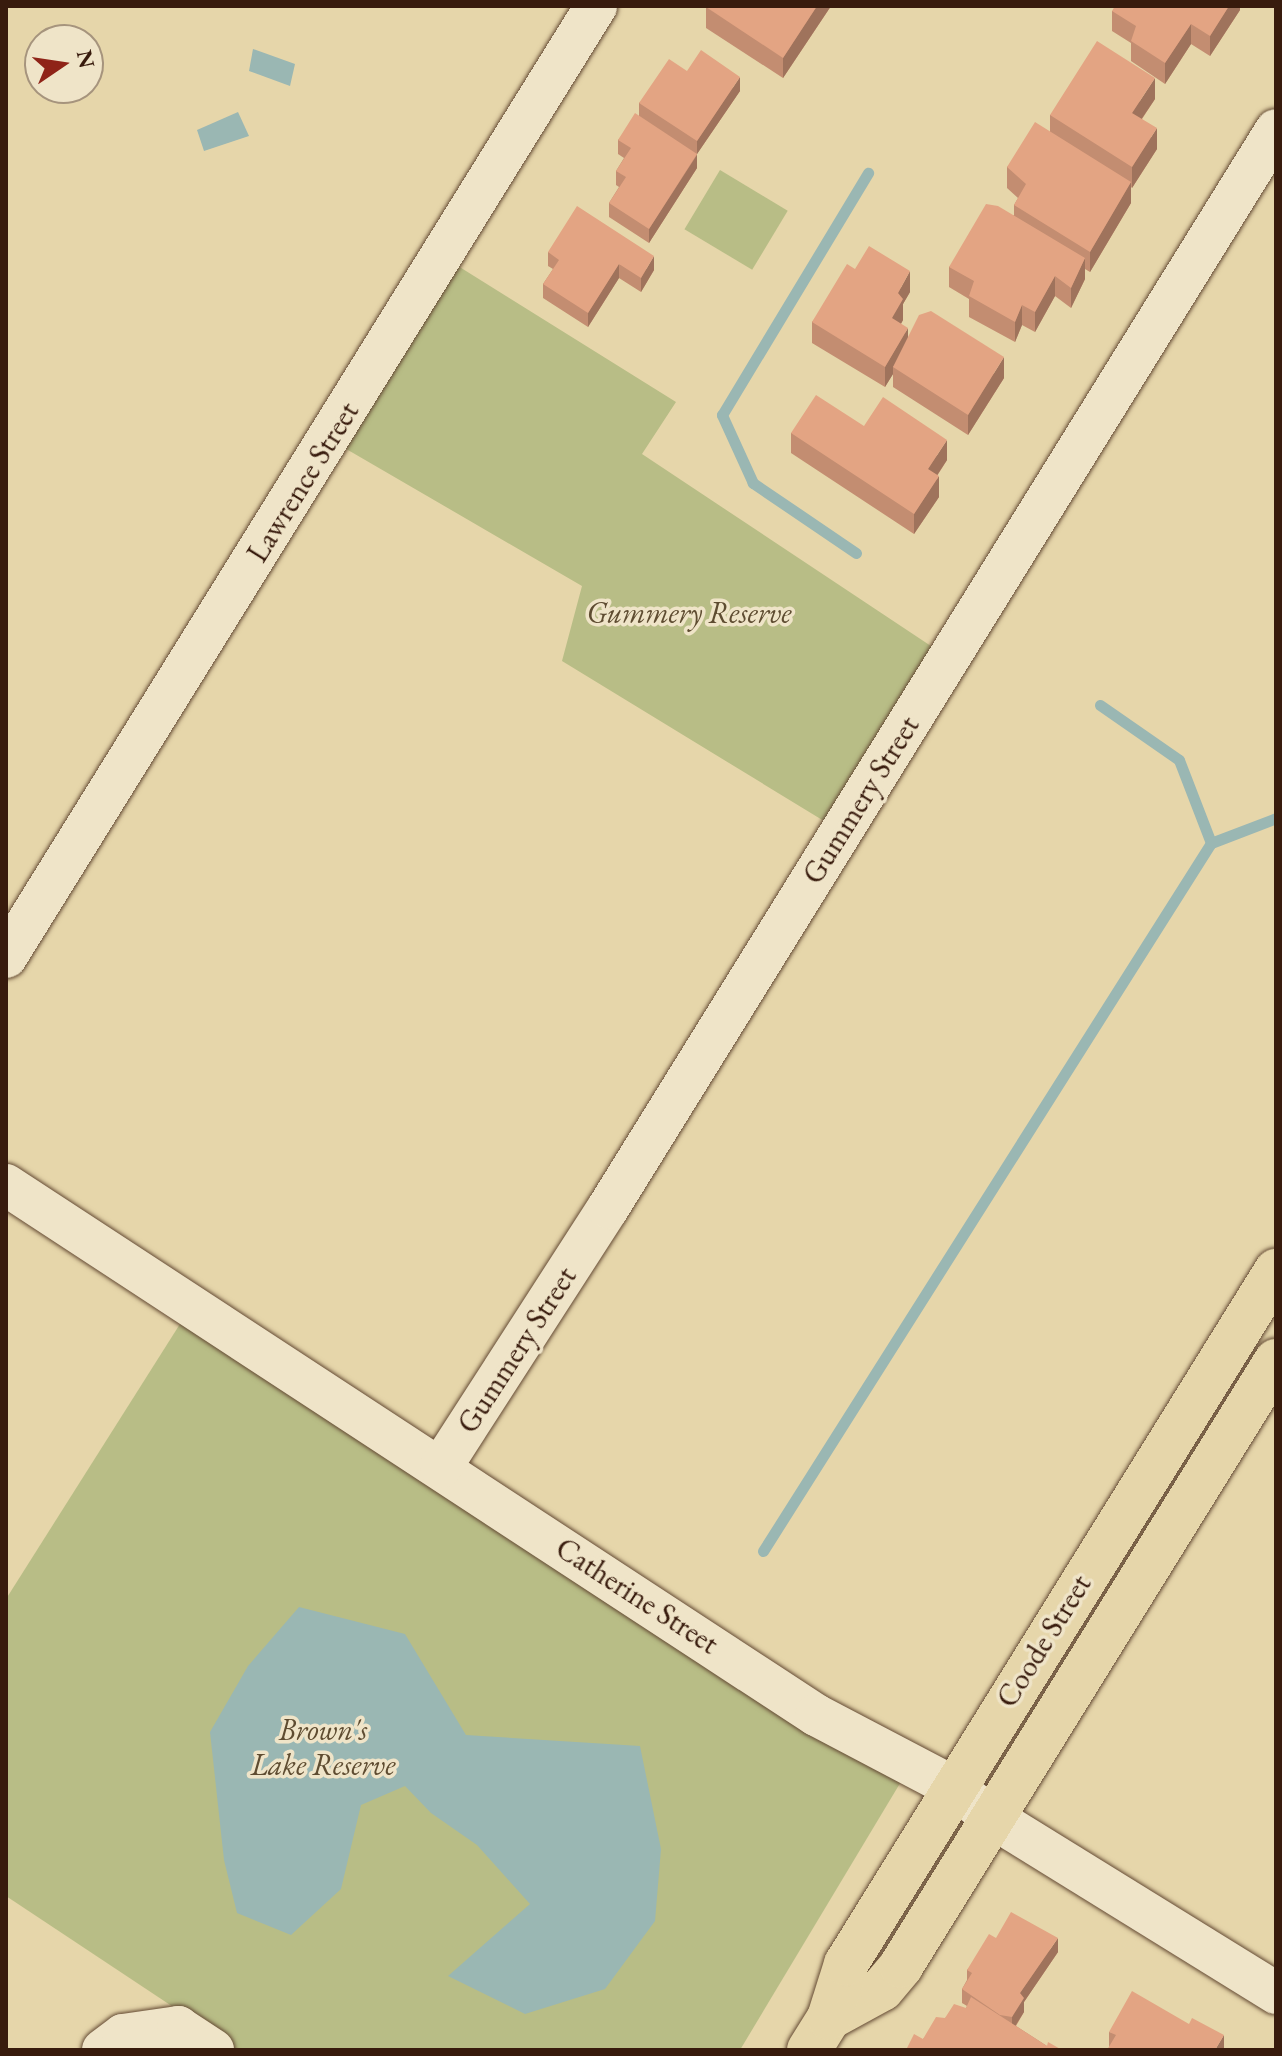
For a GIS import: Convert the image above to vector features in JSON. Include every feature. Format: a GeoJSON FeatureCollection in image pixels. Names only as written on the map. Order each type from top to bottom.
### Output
{"type":"FeatureCollection","features":[{"type":"Feature","properties":{"kind":"main road","name":"Coode Street"},"geometry":{"type":"LineString","coordinates":[[819,2034],[846,1964],[953,1787],[1276,1271]]}},
{"type":"Feature","properties":{"kind":"main road","name":"Coode Street"},"geometry":{"type":"LineString","coordinates":[[819,2034],[882,1989],[901,1966],[1276,1361]]}},
{"type":"Feature","properties":{"kind":"street","name":"Lawrence Street"},"geometry":{"type":"LineString","coordinates":[[6,957],[596,6]]}},
{"type":"Feature","properties":{"kind":"street","name":"Gummery Street"},"geometry":{"type":"LineString","coordinates":[[441,1467],[608,1208],[1276,130]]}},
{"type":"Feature","properties":{"kind":"street","name":"Catherine Street"},"geometry":{"type":"LineString","coordinates":[[6,1185],[816,1715],[953,1787],[993,1818],[1276,1993]]}},
{"type":"Feature","properties":{"kind":"street"},"geometry":{"type":"LineString","coordinates":[[103,2050],[123,2035],[178,2027],[213,2050]]}},
{"type":"Feature","properties":{"kind":"green space"},"geometry":{"type":"Polygon","coordinates":[[[720,170],[788,211],[752,270],[684,229],[720,170]]]}},
{"type":"Feature","properties":{"kind":"green space","name":"Gummery Reserve"},"geometry":{"type":"Polygon","coordinates":[[[442,256],[676,402],[642,454],[949,658],[842,832],[562,661],[582,586],[329,439],[442,256]]]}},
{"type":"Feature","properties":{"kind":"green space","name":"Brown's Lake Reserve"},"geometry":{"type":"Polygon","coordinates":[[[192,1305],[911,1765],[740,2050],[238,2050],[6,1896],[6,1599],[192,1305]]]}},
{"type":"Feature","properties":{"kind":"water"},"geometry":{"type":"Polygon","coordinates":[[[253,49],[295,64],[290,86],[249,71],[253,49]]]}},
{"type":"Feature","properties":{"kind":"water"},"geometry":{"type":"Polygon","coordinates":[[[238,112],[249,136],[204,151],[197,130],[238,112]]]}},
{"type":"Feature","properties":{"kind":"water"},"geometry":{"type":"Polygon","coordinates":[[[299,1607],[405,1634],[466,1735],[640,1746],[661,1849],[655,1921],[605,1989],[525,2014],[448,1976],[530,1904],[477,1845],[431,1813],[405,1786],[361,1805],[341,1889],[291,1935],[237,1913],[224,1860],[210,1732],[248,1666],[299,1607]]]}},
{"type":"Feature","properties":{"kind":"building"},"geometry":{"type":"Polygon","coordinates":[[[707,6],[817,6],[783,58],[707,6]]]}},
{"type":"Feature","properties":{"kind":"building"},"geometry":{"type":"Polygon","coordinates":[[[1115,6],[1229,6],[1210,36],[1191,24],[1165,63],[1131,41],[1136,26],[1112,11],[1115,6]]]}},
{"type":"Feature","properties":{"kind":"building"},"geometry":{"type":"Polygon","coordinates":[[[1097,41],[1155,78],[1132,113],[1157,128],[1132,167],[1050,115],[1097,41]]]}},
{"type":"Feature","properties":{"kind":"building"},"geometry":{"type":"Polygon","coordinates":[[[701,50],[740,77],[697,141],[639,103],[669,59],[687,71],[701,50]]]}},
{"type":"Feature","properties":{"kind":"building"},"geometry":{"type":"Polygon","coordinates":[[[635,113],[697,154],[649,229],[609,203],[626,177],[616,171],[631,148],[618,140],[635,113]]]}},
{"type":"Feature","properties":{"kind":"building"},"geometry":{"type":"Polygon","coordinates":[[[1035,122],[1131,182],[1090,252],[1014,205],[1026,184],[1007,167],[1035,122]]]}},
{"type":"Feature","properties":{"kind":"building"},"geometry":{"type":"Polygon","coordinates":[[[986,204],[998,206],[1085,258],[1071,288],[1055,276],[1035,312],[1022,305],[1015,322],[969,296],[974,281],[949,267],[986,204]]]}},
{"type":"Feature","properties":{"kind":"building"},"geometry":{"type":"Polygon","coordinates":[[[577,206],[654,256],[641,278],[619,264],[588,313],[543,284],[559,260],[548,252],[577,206]]]}},
{"type":"Feature","properties":{"kind":"building"},"geometry":{"type":"Polygon","coordinates":[[[869,246],[910,271],[898,293],[903,299],[892,318],[908,328],[885,367],[812,322],[847,264],[855,269],[869,246]]]}},
{"type":"Feature","properties":{"kind":"building"},"geometry":{"type":"Polygon","coordinates":[[[931,311],[1004,357],[968,415],[893,367],[919,315],[931,311]]]}},
{"type":"Feature","properties":{"kind":"building"},"geometry":{"type":"Polygon","coordinates":[[[816,395],[864,426],[883,397],[947,440],[928,469],[939,476],[914,514],[791,433],[816,395]]]}},
{"type":"Feature","properties":{"kind":"building"},"geometry":{"type":"Polygon","coordinates":[[[1011,1912],[1058,1938],[1020,1993],[1024,1998],[1012,2017],[1000,2015],[962,1989],[972,1973],[967,1970],[989,1934],[996,1938],[1011,1912]]]}},
{"type":"Feature","properties":{"kind":"building"},"geometry":{"type":"Polygon","coordinates":[[[1132,1991],[1189,2024],[1192,2018],[1224,2035],[1215,2050],[1107,2050],[1116,2035],[1109,2032],[1132,1991]]]}},
{"type":"Feature","properties":{"kind":"building"},"geometry":{"type":"Polygon","coordinates":[[[971,1997],[1047,2046],[1048,2042],[1062,2050],[906,2050],[914,2034],[923,2039],[936,2017],[945,2018],[954,2004],[966,2008],[971,1997]]]}},
{"type":"Feature","properties":{"kind":"waterway"},"geometry":{"type":"LineString","coordinates":[[856,553],[753,483],[722,415],[868,173]]}},
{"type":"Feature","properties":{"kind":"waterway"},"geometry":{"type":"LineString","coordinates":[[1100,705],[1179,760],[1211,843]]}},
{"type":"Feature","properties":{"kind":"waterway"},"geometry":{"type":"LineString","coordinates":[[763,1551],[1211,843],[1276,818]]}}]}
